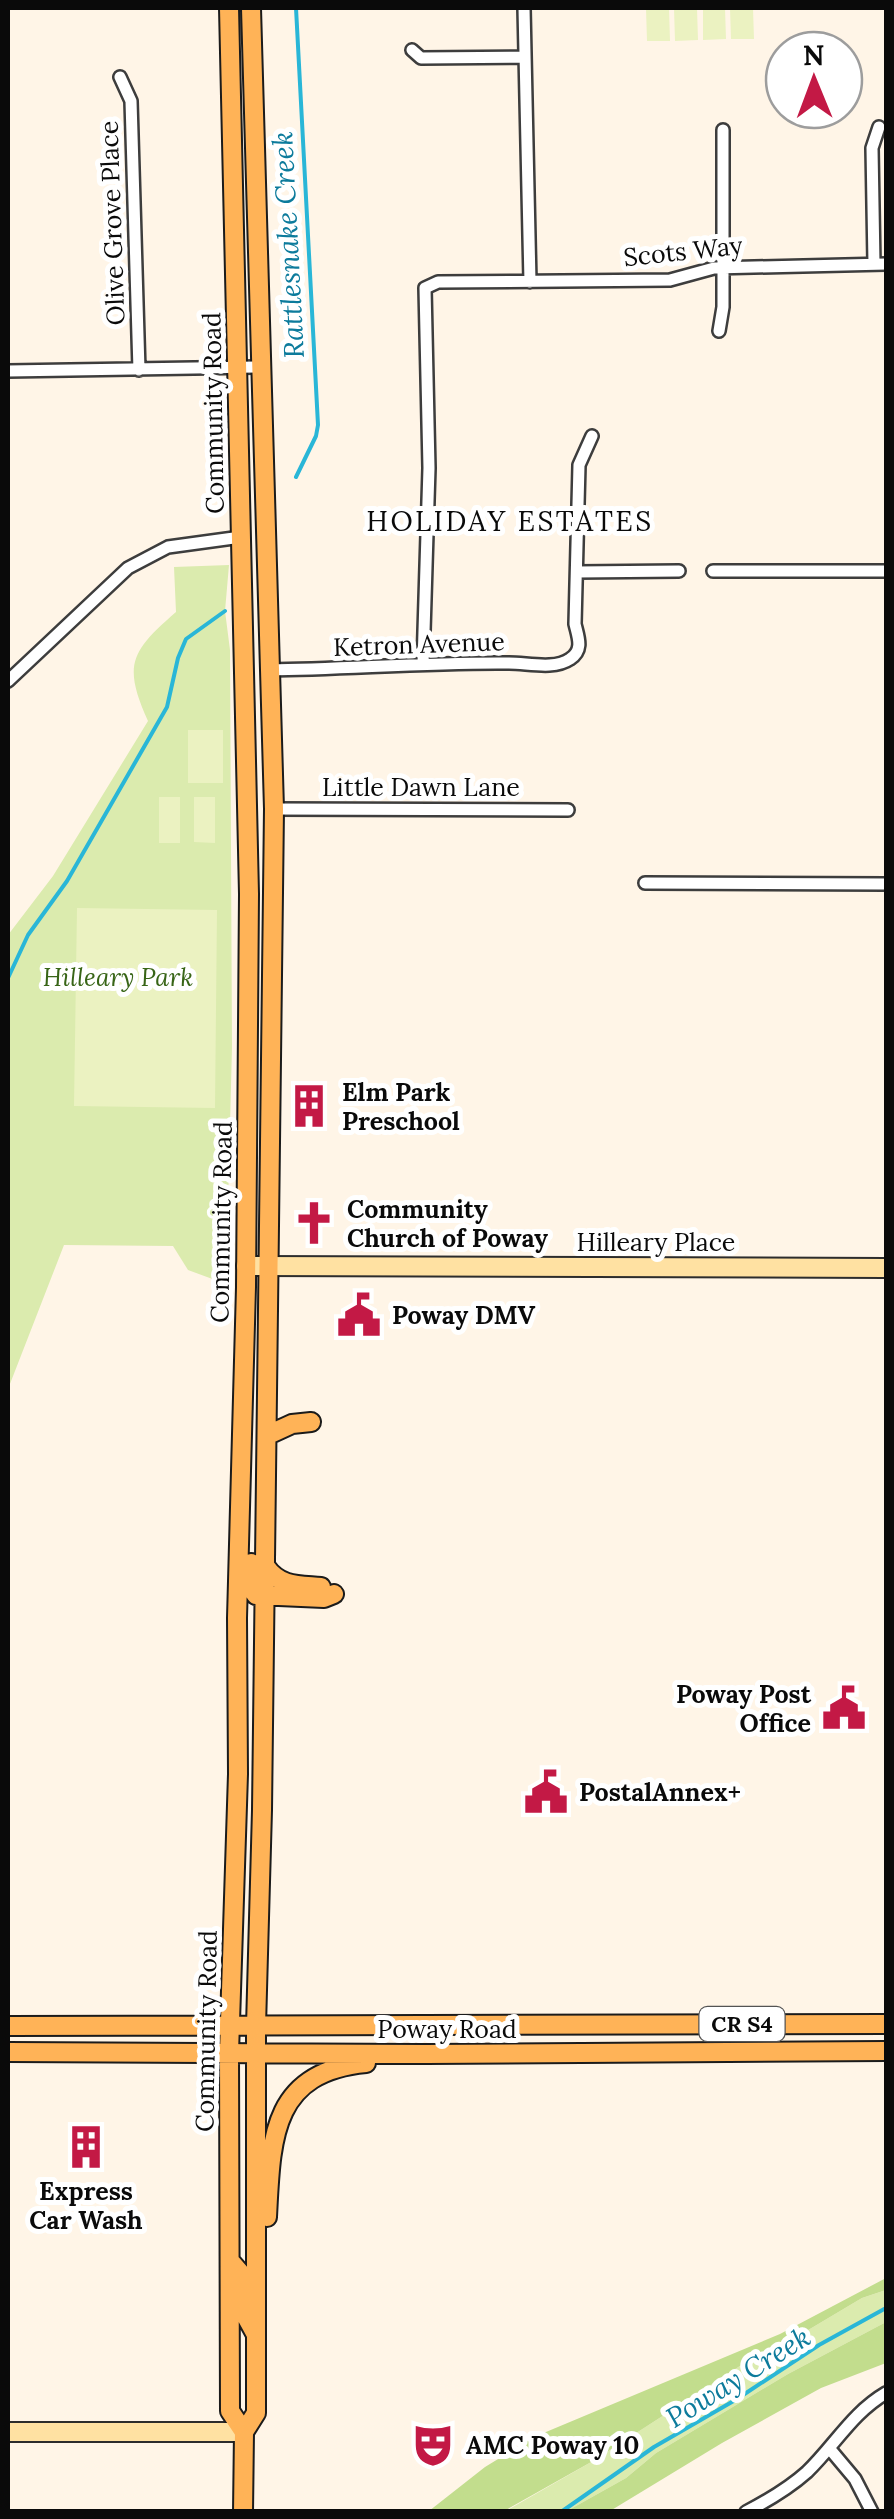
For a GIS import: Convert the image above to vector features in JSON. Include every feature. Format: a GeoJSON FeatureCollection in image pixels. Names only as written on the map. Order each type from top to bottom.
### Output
{"type":"FeatureCollection","features":[{"type":"Feature","properties":{"kind":"main road","name":"Community Road"},"geometry":{"type":"LineString","coordinates":[[230,8],[248,712],[246,1266],[229,2053],[230,2411],[244,2432]]}},
{"type":"Feature","properties":{"kind":"main road","name":"Community Road"},"geometry":{"type":"LineString","coordinates":[[243,2512],[244,2432],[256,2412],[256,2026],[274,888],[250,8]]}},
{"type":"Feature","properties":{"kind":"main road"},"geometry":{"type":"LineString","coordinates":[[241,537],[254,548],[257,601],[267,616]]}},
{"type":"Feature","properties":{"kind":"main road"},"geometry":{"type":"LineString","coordinates":[[243,590],[254,620],[258,664],[269,670]]}},
{"type":"Feature","properties":{"kind":"main road"},"geometry":{"type":"LineString","coordinates":[[248,712],[258,741],[261,806],[274,809]]}},
{"type":"Feature","properties":{"kind":"main road"},"geometry":{"type":"LineString","coordinates":[[248,811],[258,827],[260,886],[274,888]]}},
{"type":"Feature","properties":{"kind":"main road"},"geometry":{"type":"LineString","coordinates":[[268,1435],[292,1424],[311,1422]]}},
{"type":"Feature","properties":{"kind":"main road"},"geometry":{"type":"LineString","coordinates":[[242,1434],[251,1490],[251,1588],[265,1597],[324,1598],[334,1594],[319,1587],[281,1582],[266,1568]]}},
{"type":"Feature","properties":{"kind":"main road"},"geometry":{"type":"LineString","coordinates":[[238,1638],[246,1638],[252,1644],[254,1700],[263,1734]]}},
{"type":"Feature","properties":{"kind":"main road"},"geometry":{"type":"LineString","coordinates":[[238,1718],[246,1741],[248,1804],[253,1810],[262,1810]]}},
{"type":"Feature","properties":{"kind":"main road"},"geometry":{"type":"LineString","coordinates":[[594,2054],[618,2036],[694,2034],[727,2024]]}},
{"type":"Feature","properties":{"kind":"main road","name":"Poway Road"},"geometry":{"type":"LineString","coordinates":[[12,2030],[886,2024]]}},
{"type":"Feature","properties":{"kind":"main road"},"geometry":{"type":"LineString","coordinates":[[458,2054],[511,2045],[576,2044],[592,2036],[598,2025]]}},
{"type":"Feature","properties":{"kind":"main road","name":"Poway Road"},"geometry":{"type":"LineString","coordinates":[[8,2052],[886,2051]]}},
{"type":"Feature","properties":{"kind":"main road"},"geometry":{"type":"LineString","coordinates":[[258,2296],[265,2274],[272,2137],[285,2106],[302,2086],[328,2071],[426,2054]]}},
{"type":"Feature","properties":{"kind":"main road"},"geometry":{"type":"LineString","coordinates":[[230,2261],[243,2276],[244,2313],[257,2338]]}},
{"type":"Feature","properties":{"kind":"street"},"geometry":{"type":"LineString","coordinates":[[524,8],[530,282]]}},
{"type":"Feature","properties":{"kind":"street"},"geometry":{"type":"LineString","coordinates":[[412,50],[421,58],[525,57]]}},
{"type":"Feature","properties":{"kind":"street","name":"Olive Grove Place"},"geometry":{"type":"LineString","coordinates":[[120,77],[131,101],[139,370]]}},
{"type":"Feature","properties":{"kind":"street"},"geometry":{"type":"LineString","coordinates":[[879,127],[872,148],[881,264]]}},
{"type":"Feature","properties":{"kind":"street"},"geometry":{"type":"LineString","coordinates":[[719,331],[724,130]]}},
{"type":"Feature","properties":{"kind":"street","name":"Scots Way"},"geometry":{"type":"LineString","coordinates":[[423,664],[429,468],[425,288],[438,282],[670,280],[723,267],[881,264]]}},
{"type":"Feature","properties":{"kind":"street"},"geometry":{"type":"LineString","coordinates":[[8,371],[259,367]]}},
{"type":"Feature","properties":{"kind":"street"},"geometry":{"type":"LineString","coordinates":[[592,436],[579,465],[576,572],[679,571]]}},
{"type":"Feature","properties":{"kind":"street"},"geometry":{"type":"LineString","coordinates":[[8,681],[128,568],[168,547],[241,537]]}},
{"type":"Feature","properties":{"kind":"street"},"geometry":{"type":"LineString","coordinates":[[713,571],[886,571]]}},
{"type":"Feature","properties":{"kind":"street","name":"Ketron Avenue"},"geometry":{"type":"LineString","coordinates":[[269,670],[423,664],[548,665],[570,660],[580,642],[576,572]]}},
{"type":"Feature","properties":{"kind":"street","name":"Little Dawn Lane"},"geometry":{"type":"LineString","coordinates":[[274,809],[568,810]]}},
{"type":"Feature","properties":{"kind":"street"},"geometry":{"type":"LineString","coordinates":[[646,883],[886,884]]}},
{"type":"Feature","properties":{"kind":"street","name":"Hilleary Place"},"geometry":{"type":"LineString","coordinates":[[246,1266],[886,1268]]}},
{"type":"Feature","properties":{"kind":"street"},"geometry":{"type":"LineString","coordinates":[[746,2512],[780,2494],[828,2448],[852,2418],[886,2393]]}},
{"type":"Feature","properties":{"kind":"street"},"geometry":{"type":"LineString","coordinates":[[8,2432],[244,2432]]}},
{"type":"Feature","properties":{"kind":"street"},"geometry":{"type":"LineString","coordinates":[[828,2448],[855,2479],[872,2512]]}},
{"type":"Feature","properties":{"kind":"green space"},"geometry":{"type":"Polygon","coordinates":[[[646,8],[669,8],[670,41],[647,41],[646,8]]]}},
{"type":"Feature","properties":{"kind":"green space"},"geometry":{"type":"Polygon","coordinates":[[[674,8],[697,8],[698,40],[675,41],[674,8]]]}},
{"type":"Feature","properties":{"kind":"green space"},"geometry":{"type":"Polygon","coordinates":[[[703,8],[725,8],[726,39],[703,40],[703,8]]]}},
{"type":"Feature","properties":{"kind":"green space"},"geometry":{"type":"Polygon","coordinates":[[[730,8],[753,8],[754,39],[731,39],[730,8]]]}},
{"type":"Feature","properties":{"kind":"green space","name":"Hilleary Park"},"geometry":{"type":"Polygon","coordinates":[[[229,565],[225,611],[230,650],[232,1047],[226,1284],[188,1270],[173,1246],[64,1245],[8,1389],[8,935],[53,876],[148,721],[135,686],[135,661],[149,638],[176,612],[174,567],[229,565]]]}},
{"type":"Feature","properties":{"kind":"green space"},"geometry":{"type":"Polygon","coordinates":[[[188,730],[223,730],[223,783],[188,783],[188,730]]]}},
{"type":"Feature","properties":{"kind":"green space"},"geometry":{"type":"Polygon","coordinates":[[[159,797],[180,797],[180,843],[159,843],[159,797]]]}},
{"type":"Feature","properties":{"kind":"green space"},"geometry":{"type":"Polygon","coordinates":[[[194,797],[215,797],[215,843],[194,842],[194,797]]]}},
{"type":"Feature","properties":{"kind":"green space"},"geometry":{"type":"Polygon","coordinates":[[[77,908],[217,910],[215,1108],[74,1106],[77,908]]]}},
{"type":"Feature","properties":{"kind":"green space"},"geometry":{"type":"Polygon","coordinates":[[[886,2278],[886,2290],[862,2298],[743,2364],[593,2461],[504,2511],[429,2511],[485,2467],[534,2437],[780,2334],[886,2278]]]}},
{"type":"Feature","properties":{"kind":"green space"},"geometry":{"type":"Polygon","coordinates":[[[886,2290],[886,2322],[788,2374],[656,2453],[626,2478],[567,2511],[504,2512],[593,2461],[743,2364],[862,2298],[886,2290]]]}},
{"type":"Feature","properties":{"kind":"green space"},"geometry":{"type":"Polygon","coordinates":[[[886,2322],[886,2363],[821,2388],[610,2511],[567,2511],[626,2478],[656,2453],[788,2374],[886,2322]]]}},
{"type":"Feature","properties":{"kind":"waterway","name":"Rattlesnake Creek"},"geometry":{"type":"LineString","coordinates":[[296,8],[318,425],[296,477]]}},
{"type":"Feature","properties":{"kind":"waterway","name":"Rattlesnake Creek"},"geometry":{"type":"LineString","coordinates":[[8,978],[28,935],[67,881],[167,707],[186,639],[225,611]]}},
{"type":"Feature","properties":{"kind":"waterway","name":"Poway Creek"},"geometry":{"type":"LineString","coordinates":[[561,2512],[654,2447],[886,2308]]}},
{"type":"Feature","properties":{"kind":"place","name":"Elm Park Preschool"},"geometry":{"type":"Point","coordinates":[309,1106]}},
{"type":"Feature","properties":{"kind":"place","name":"Community Church of Poway"},"geometry":{"type":"Point","coordinates":[314,1223]}},
{"type":"Feature","properties":{"kind":"place","name":"Poway DMV"},"geometry":{"type":"Point","coordinates":[359,1315]}},
{"type":"Feature","properties":{"kind":"place","name":"Poway Post Office"},"geometry":{"type":"Point","coordinates":[844,1708]}},
{"type":"Feature","properties":{"kind":"place","name":"PostalAnnex+"},"geometry":{"type":"Point","coordinates":[546,1792]}},
{"type":"Feature","properties":{"kind":"place","name":"Express Car Wash"},"geometry":{"type":"Point","coordinates":[86,2147]}},
{"type":"Feature","properties":{"kind":"place","name":"AMC Poway 10"},"geometry":{"type":"Point","coordinates":[433,2445]}},
{"type":"Feature","properties":{"kind":"district","name":"HOLIDAY ESTATES"},"geometry":{"type":"Point","coordinates":[510,521]}}]}
